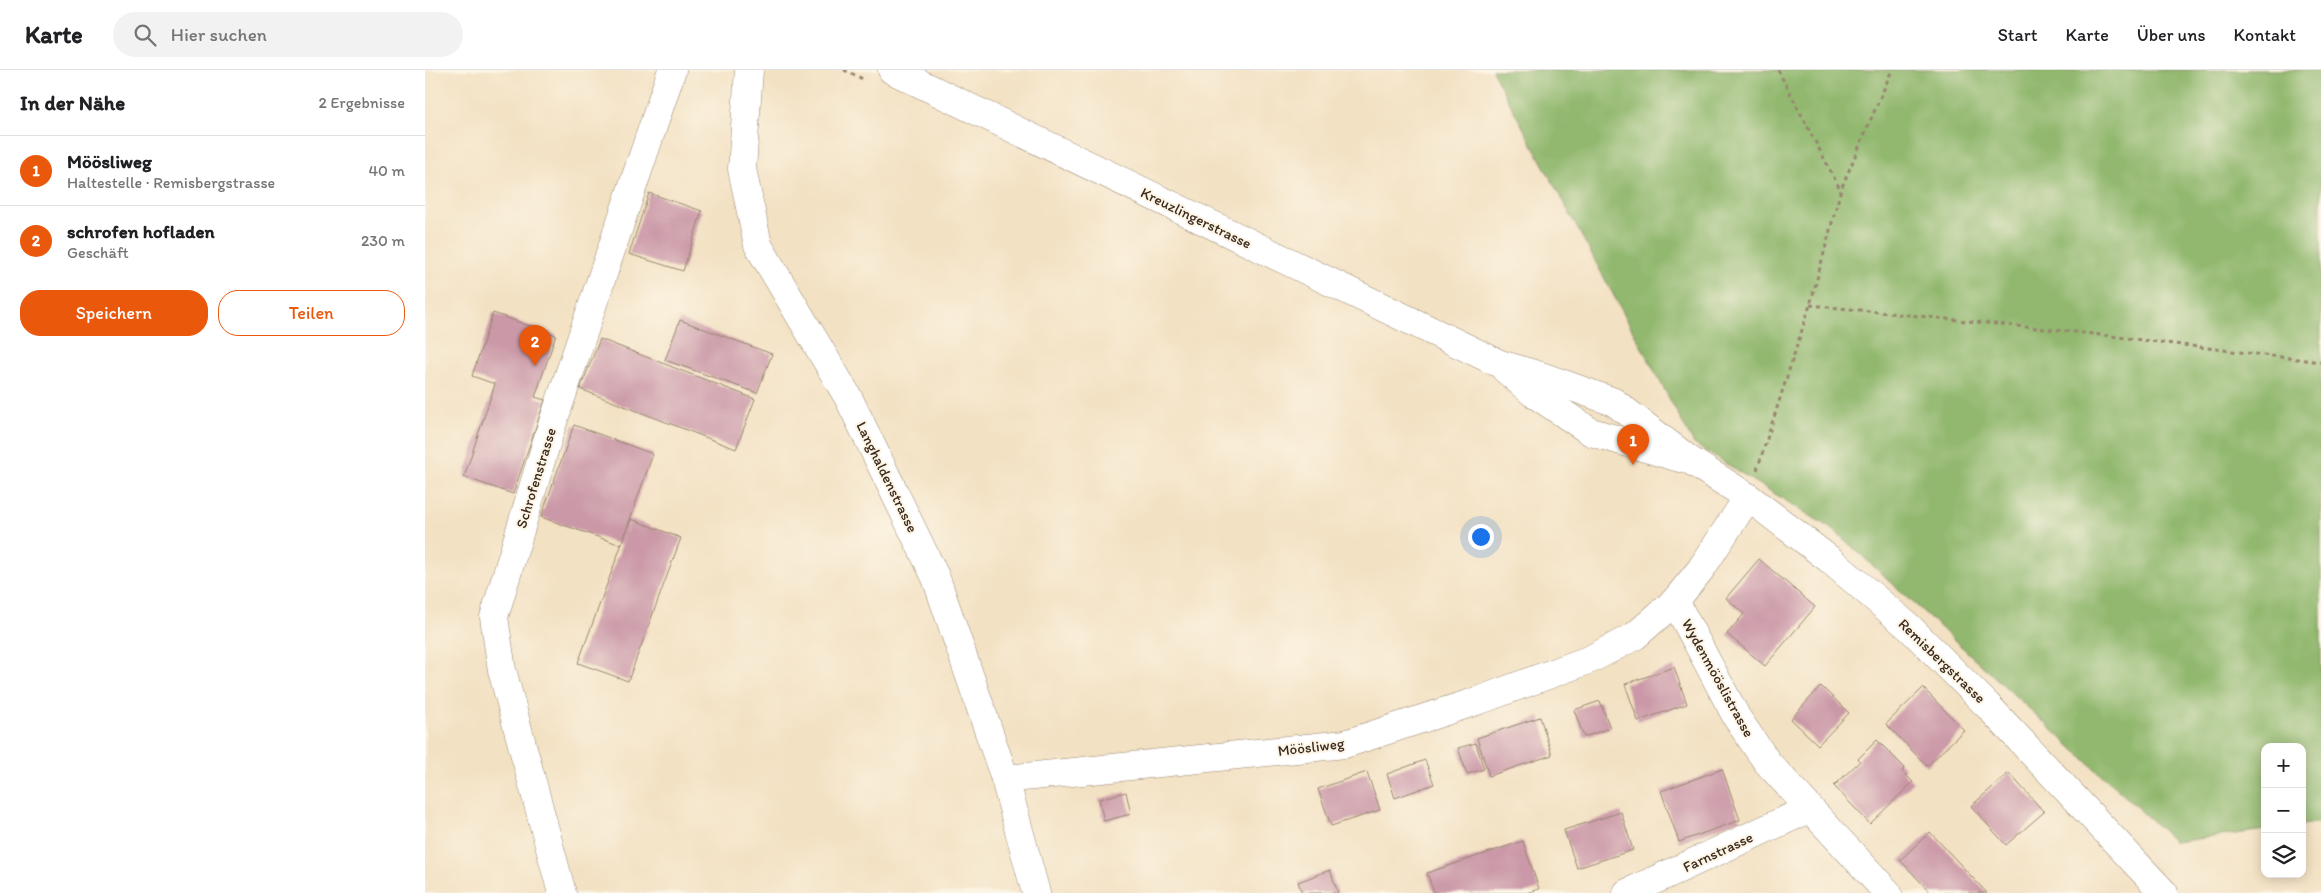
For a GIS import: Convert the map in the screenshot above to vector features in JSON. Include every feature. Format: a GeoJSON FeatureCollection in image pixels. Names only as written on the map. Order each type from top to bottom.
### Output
{"type":"FeatureCollection","features":[{"type":"Feature","properties":{"kind":"street","name":"Schrofenstrasse"},"geometry":{"type":"LineString","coordinates":[[562,893],[501,670],[494,617],[550,431],[672,70]]}},
{"type":"Feature","properties":{"kind":"street","name":"Langhaldenstrasse"},"geometry":{"type":"LineString","coordinates":[[749,70],[742,169],[758,245],[848,398],[936,578],[1005,779],[1036,893]]}},
{"type":"Feature","properties":{"kind":"street","name":"Kreuzlingerstrasse"},"geometry":{"type":"LineString","coordinates":[[892,70],[1500,364]]}},
{"type":"Feature","properties":{"kind":"street","name":"Remisbergstrasse"},"geometry":{"type":"LineString","coordinates":[[1500,364],[1533,393],[1591,432],[1691,461]]}},
{"type":"Feature","properties":{"kind":"street","name":"Remisbergstrasse"},"geometry":{"type":"LineString","coordinates":[[1500,364],[1544,377],[1614,402],[1691,461],[1748,497],[1829,559],[1910,628],[1988,706],[2164,893]]}},
{"type":"Feature","properties":{"kind":"street","name":"Wydenmööslistrasse"},"geometry":{"type":"LineString","coordinates":[[1748,497],[1701,569],[1675,601],[1737,718],[1767,762],[1888,893]]}},
{"type":"Feature","properties":{"kind":"street","name":"Möösliweg"},"geometry":{"type":"LineString","coordinates":[[1005,779],[1345,744],[1480,700],[1591,659],[1635,636],[1675,601]]}},
{"type":"Feature","properties":{"kind":"street","name":"Farnstrasse"},"geometry":{"type":"LineString","coordinates":[[1627,893],[1809,809]]}},
{"type":"Feature","properties":{"kind":"path"},"geometry":{"type":"LineString","coordinates":[[1778,70],[1841,189]]}},
{"type":"Feature","properties":{"kind":"path"},"geometry":{"type":"LineString","coordinates":[[1748,497],[1810,304],[1841,189],[1893,70]]}},
{"type":"Feature","properties":{"kind":"path"},"geometry":{"type":"LineString","coordinates":[[1810,304],[2075,332],[2321,362]]}},
{"type":"Feature","properties":{"kind":"green space"},"geometry":{"type":"Polygon","coordinates":[[[1492,70],[2321,70],[2321,822],[2306,824],[2306,743],[2261,743],[2261,831],[2175,842],[1835,531],[1694,444],[1492,70]]]}},
{"type":"Feature","properties":{"kind":"building"},"geometry":{"type":"Polygon","coordinates":[[[649,193],[702,211],[683,271],[629,254],[649,193]]]}},
{"type":"Feature","properties":{"kind":"building"},"geometry":{"type":"Polygon","coordinates":[[[493,313],[556,335],[535,397],[545,400],[513,494],[464,477],[495,384],[472,376],[493,313]]]}},
{"type":"Feature","properties":{"kind":"building"},"geometry":{"type":"Polygon","coordinates":[[[680,320],[772,354],[757,393],[665,360],[680,320]]]}},
{"type":"Feature","properties":{"kind":"building"},"geometry":{"type":"Polygon","coordinates":[[[600,339],[755,399],[736,449],[580,389],[600,339]]]}},
{"type":"Feature","properties":{"kind":"building"},"geometry":{"type":"Polygon","coordinates":[[[574,425],[653,454],[621,545],[541,517],[574,425]]]}},
{"type":"Feature","properties":{"kind":"building"},"geometry":{"type":"Polygon","coordinates":[[[631,519],[681,538],[628,681],[578,663],[631,519]]]}},
{"type":"Feature","properties":{"kind":"building"},"geometry":{"type":"Polygon","coordinates":[[[1759,559],[1815,607],[1765,666],[1727,634],[1744,614],[1726,598],[1759,559]]]}},
{"type":"Feature","properties":{"kind":"building"},"geometry":{"type":"Polygon","coordinates":[[[1674,667],[1687,704],[1638,721],[1625,684],[1674,667]]]}},
{"type":"Feature","properties":{"kind":"building"},"geometry":{"type":"Polygon","coordinates":[[[1821,686],[1849,713],[1818,745],[1791,719],[1821,686]]]}},
{"type":"Feature","properties":{"kind":"building"},"geometry":{"type":"Polygon","coordinates":[[[1923,688],[1964,730],[1927,766],[1886,724],[1923,688]]]}},
{"type":"Feature","properties":{"kind":"building"},"geometry":{"type":"Polygon","coordinates":[[[1600,701],[1610,728],[1584,737],[1574,710],[1600,701]]]}},
{"type":"Feature","properties":{"kind":"building"},"geometry":{"type":"Polygon","coordinates":[[[1540,717],[1552,755],[1489,776],[1477,738],[1540,717]]]}},
{"type":"Feature","properties":{"kind":"building"},"geometry":{"type":"Polygon","coordinates":[[[1877,740],[1905,768],[1902,771],[1913,782],[1870,824],[1834,786],[1860,761],[1858,759],[1877,740]]]}},
{"type":"Feature","properties":{"kind":"building"},"geometry":{"type":"Polygon","coordinates":[[[1476,743],[1484,769],[1467,774],[1458,748],[1476,743]]]}},
{"type":"Feature","properties":{"kind":"building"},"geometry":{"type":"Polygon","coordinates":[[[1425,760],[1434,784],[1395,798],[1387,774],[1425,760]]]}},
{"type":"Feature","properties":{"kind":"building"},"geometry":{"type":"Polygon","coordinates":[[[1722,769],[1740,820],[1679,842],[1661,791],[1722,769]]]}},
{"type":"Feature","properties":{"kind":"building"},"geometry":{"type":"Polygon","coordinates":[[[1367,772],[1380,810],[1331,826],[1318,789],[1367,772]]]}},
{"type":"Feature","properties":{"kind":"building"},"geometry":{"type":"Polygon","coordinates":[[[2009,773],[2044,812],[2006,845],[1971,806],[2009,773]]]}},
{"type":"Feature","properties":{"kind":"building"},"geometry":{"type":"Polygon","coordinates":[[[1126,792],[1131,814],[1104,821],[1099,799],[1126,792]]]}},
{"type":"Feature","properties":{"kind":"building"},"geometry":{"type":"Polygon","coordinates":[[[1621,812],[1633,850],[1577,868],[1564,830],[1621,812]]]}},
{"type":"Feature","properties":{"kind":"building"},"geometry":{"type":"Polygon","coordinates":[[[1930,832],[1987,893],[1931,893],[1900,860],[1930,832]]]}},
{"type":"Feature","properties":{"kind":"building"},"geometry":{"type":"Polygon","coordinates":[[[1523,841],[1539,889],[1526,893],[1434,893],[1427,873],[1523,841]]]}},
{"type":"Feature","properties":{"kind":"building"},"geometry":{"type":"Polygon","coordinates":[[[1330,870],[1338,893],[1302,893],[1298,882],[1330,870]]]}},
{"type":"Feature","properties":{"kind":"place","name":"schrofen hofladen"},"geometry":{"type":"Point","coordinates":[535,366]}},
{"type":"Feature","properties":{"kind":"place","name":"Möösliweg"},"geometry":{"type":"Point","coordinates":[1633,465]}}]}
